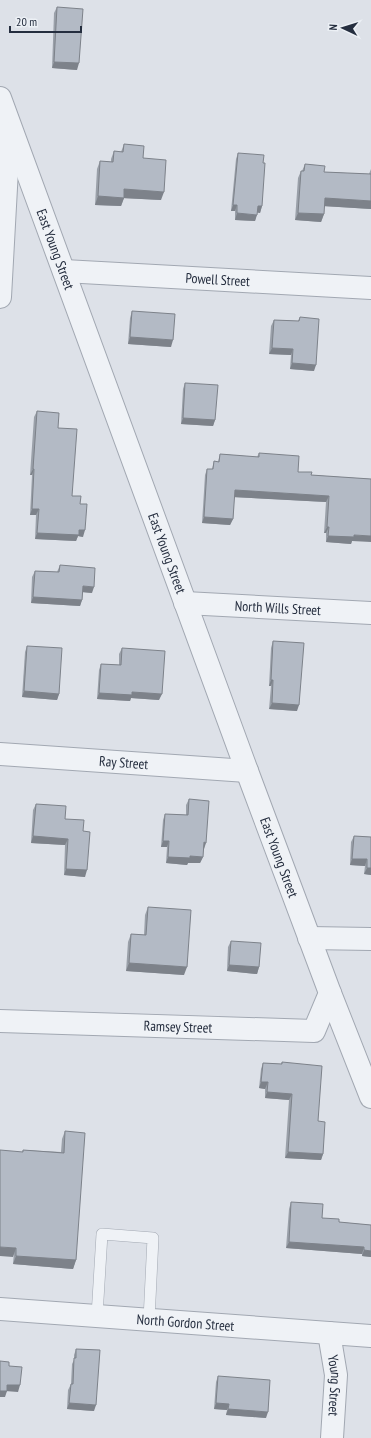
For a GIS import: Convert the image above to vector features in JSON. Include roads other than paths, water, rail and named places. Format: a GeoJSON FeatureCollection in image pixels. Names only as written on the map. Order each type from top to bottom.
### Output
{"type":"FeatureCollection","features":[{"type":"Feature","properties":{"kind":"street","name":"East Young Street"},"geometry":{"type":"LineString","coordinates":[[0,98],[309,938],[371,1097]]}},
{"type":"Feature","properties":{"kind":"street"},"geometry":{"type":"LineString","coordinates":[[0,297],[10,124]]}},
{"type":"Feature","properties":{"kind":"street","name":"Powell Street"},"geometry":{"type":"LineString","coordinates":[[64,271],[371,288]]}},
{"type":"Feature","properties":{"kind":"street","name":"North Wills Street"},"geometry":{"type":"LineString","coordinates":[[185,602],[371,613]]}},
{"type":"Feature","properties":{"kind":"street","name":"Ray Street"},"geometry":{"type":"LineString","coordinates":[[0,754],[247,771]]}},
{"type":"Feature","properties":{"kind":"street"},"geometry":{"type":"LineString","coordinates":[[309,938],[371,939]]}},
{"type":"Feature","properties":{"kind":"street","name":"Ramsey Street"},"geometry":{"type":"LineString","coordinates":[[0,1021],[314,1031],[330,993]]}},
{"type":"Feature","properties":{"kind":"street","name":"North Gordon Street"},"geometry":{"type":"LineString","coordinates":[[0,1310],[371,1336]]}},
{"type":"Feature","properties":{"kind":"street","name":"Young Street"},"geometry":{"type":"LineString","coordinates":[[329,1333],[336,1375],[332,1438]]}},
{"type":"Feature","properties":{"kind":"lane"},"geometry":{"type":"LineString","coordinates":[[97,1316],[102,1234],[153,1238],[148,1320]]}}]}
